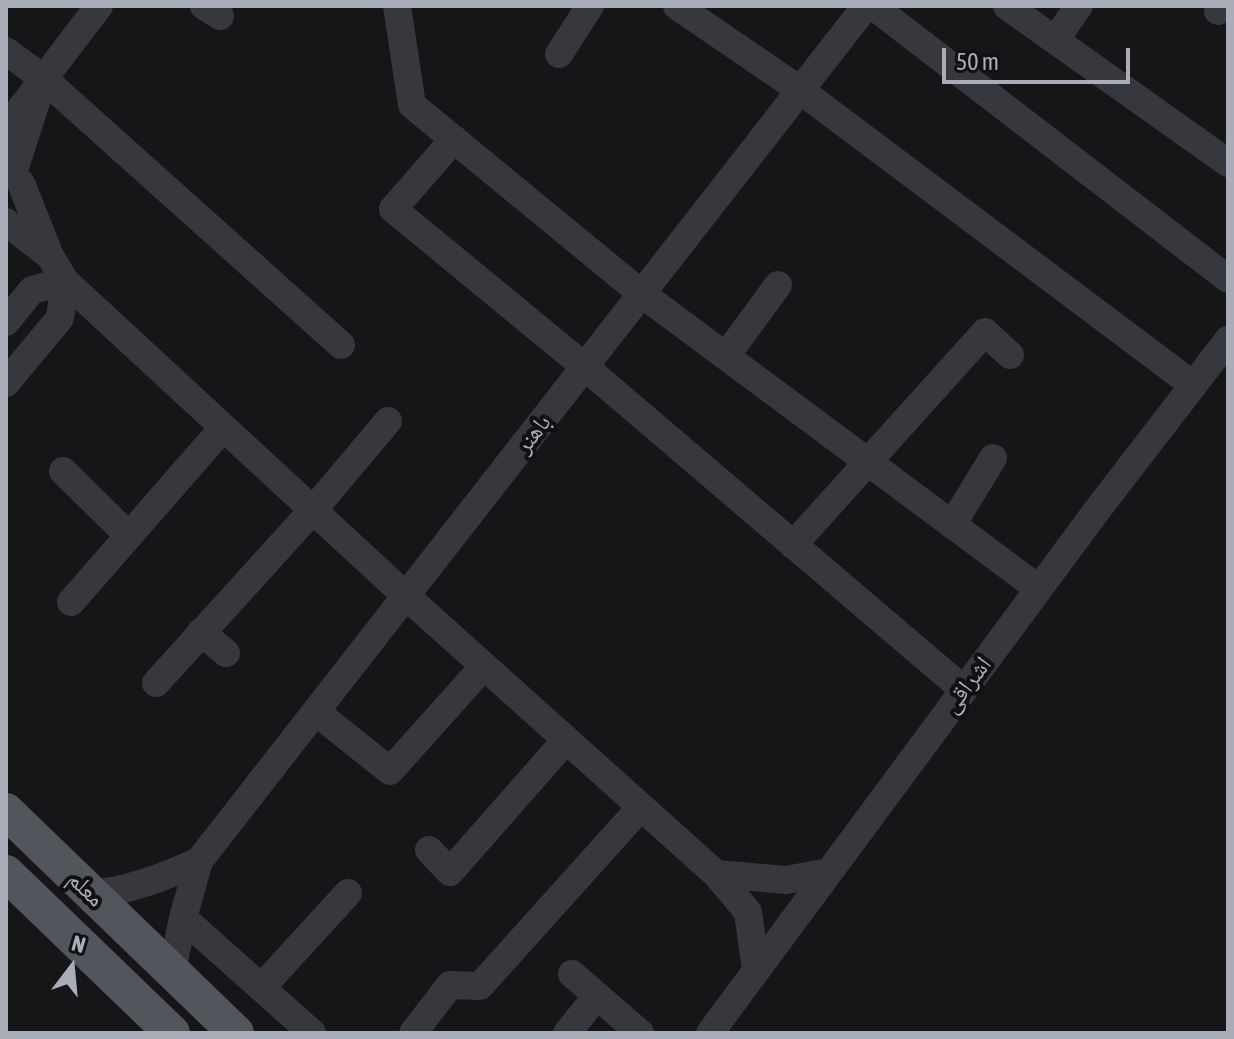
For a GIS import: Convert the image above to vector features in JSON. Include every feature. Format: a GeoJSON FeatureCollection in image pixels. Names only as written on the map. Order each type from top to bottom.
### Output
{"type":"FeatureCollection","features":[{"type":"Feature","properties":{"kind":"main road","name":"معلم"},"geometry":{"type":"LineString","coordinates":[[6,811],[236,1033]]}},
{"type":"Feature","properties":{"kind":"main road","name":"معلم"},"geometry":{"type":"LineString","coordinates":[[6,873],[172,1033]]}},
{"type":"Feature","properties":{"kind":"street"},"geometry":{"type":"LineString","coordinates":[[6,128],[99,6]]}},
{"type":"Feature","properties":{"kind":"street"},"geometry":{"type":"LineString","coordinates":[[397,6],[412,105],[642,294],[1039,589]]}},
{"type":"Feature","properties":{"kind":"street"},"geometry":{"type":"LineString","coordinates":[[559,54],[590,6]]}},
{"type":"Feature","properties":{"kind":"street"},"geometry":{"type":"LineString","coordinates":[[677,6],[800,90],[1193,385]]}},
{"type":"Feature","properties":{"kind":"street","name":"باهنر"},"geometry":{"type":"LineString","coordinates":[[199,861],[866,6]]}},
{"type":"Feature","properties":{"kind":"street"},"geometry":{"type":"LineString","coordinates":[[873,6],[1228,279]]}},
{"type":"Feature","properties":{"kind":"street"},"geometry":{"type":"LineString","coordinates":[[1007,6],[1228,163]]}},
{"type":"Feature","properties":{"kind":"street"},"geometry":{"type":"LineString","coordinates":[[1055,40],[1079,6]]}},
{"type":"Feature","properties":{"kind":"street"},"geometry":{"type":"LineString","coordinates":[[6,51],[44,79],[341,345]]}},
{"type":"Feature","properties":{"kind":"street"},"geometry":{"type":"LineString","coordinates":[[44,79],[24,133],[12,179],[65,281],[406,596],[716,874],[748,912],[756,970]]}},
{"type":"Feature","properties":{"kind":"street"},"geometry":{"type":"LineString","coordinates":[[454,139],[393,209],[585,367],[964,690]]}},
{"type":"Feature","properties":{"kind":"street"},"geometry":{"type":"LineString","coordinates":[[6,222],[50,256]]}},
{"type":"Feature","properties":{"kind":"street"},"geometry":{"type":"LineString","coordinates":[[6,322],[32,290],[65,281]]}},
{"type":"Feature","properties":{"kind":"street"},"geometry":{"type":"LineString","coordinates":[[6,383],[60,318],[65,281]]}},
{"type":"Feature","properties":{"kind":"street"},"geometry":{"type":"LineString","coordinates":[[726,356],[778,285]]}},
{"type":"Feature","properties":{"kind":"street"},"geometry":{"type":"LineString","coordinates":[[793,545],[985,332],[1010,355]]}},
{"type":"Feature","properties":{"kind":"street","name":"اشراقی"},"geometry":{"type":"LineString","coordinates":[[710,1033],[1228,340]]}},
{"type":"Feature","properties":{"kind":"street"},"geometry":{"type":"LineString","coordinates":[[156,683],[313,510],[388,421]]}},
{"type":"Feature","properties":{"kind":"street"},"geometry":{"type":"LineString","coordinates":[[71,602],[223,428]]}},
{"type":"Feature","properties":{"kind":"street"},"geometry":{"type":"LineString","coordinates":[[952,525],[993,458]]}},
{"type":"Feature","properties":{"kind":"street"},"geometry":{"type":"LineString","coordinates":[[63,471],[129,536]]}},
{"type":"Feature","properties":{"kind":"street"},"geometry":{"type":"LineString","coordinates":[[201,632],[226,653]]}},
{"type":"Feature","properties":{"kind":"street"},"geometry":{"type":"LineString","coordinates":[[316,712],[390,771],[484,666]]}},
{"type":"Feature","properties":{"kind":"street"},"geometry":{"type":"LineString","coordinates":[[429,850],[450,872],[566,740]]}},
{"type":"Feature","properties":{"kind":"street"},"geometry":{"type":"LineString","coordinates":[[413,1033],[450,985],[480,986],[641,807]]}},
{"type":"Feature","properties":{"kind":"street"},"geometry":{"type":"LineString","coordinates":[[91,894],[164,877],[199,861]]}},
{"type":"Feature","properties":{"kind":"street"},"geometry":{"type":"LineString","coordinates":[[172,971],[199,861]]}},
{"type":"Feature","properties":{"kind":"street"},"geometry":{"type":"LineString","coordinates":[[716,874],[786,880],[829,872]]}},
{"type":"Feature","properties":{"kind":"street"},"geometry":{"type":"LineString","coordinates":[[261,988],[348,893]]}},
{"type":"Feature","properties":{"kind":"street"},"geometry":{"type":"LineString","coordinates":[[183,918],[312,1033]]}},
{"type":"Feature","properties":{"kind":"street"},"geometry":{"type":"LineString","coordinates":[[572,974],[640,1033]]}},
{"type":"Feature","properties":{"kind":"street"},"geometry":{"type":"LineString","coordinates":[[567,1033],[597,996]]}}]}
